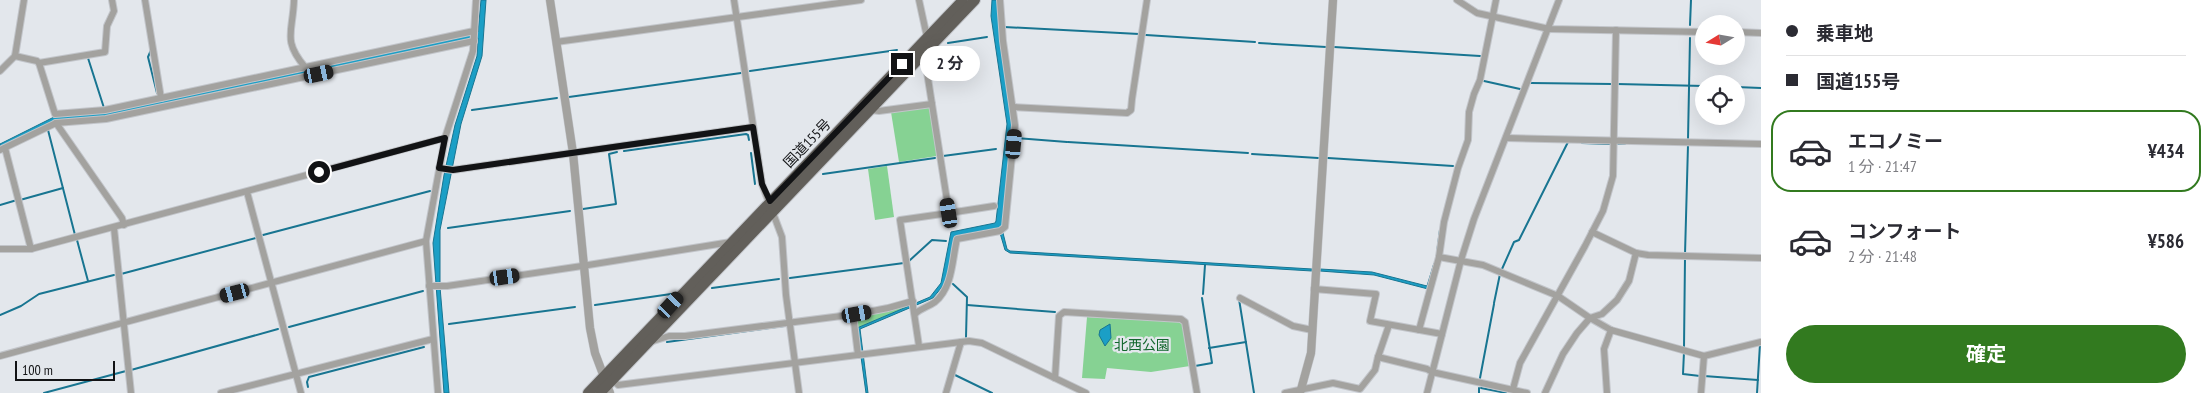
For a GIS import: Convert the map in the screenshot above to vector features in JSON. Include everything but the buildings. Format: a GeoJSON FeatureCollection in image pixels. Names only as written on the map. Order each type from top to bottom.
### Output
{"type":"FeatureCollection","features":[{"type":"Feature","properties":{"kind":"highway","name":"国道155号"},"geometry":{"type":"LineString","coordinates":[[607,386],[731,242],[963,0]]}},
{"type":"Feature","properties":{"kind":"highway","name":"国道155号"},"geometry":{"type":"LineString","coordinates":[[588,393],[607,386],[975,0]]}},
{"type":"Feature","properties":{"kind":"street"},"geometry":{"type":"LineString","coordinates":[[0,70],[15,56],[24,0]]}},
{"type":"Feature","properties":{"kind":"street"},"geometry":{"type":"LineString","coordinates":[[15,56],[39,63],[105,52],[106,26],[114,11],[112,0]]}},
{"type":"Feature","properties":{"kind":"street"},"geometry":{"type":"LineString","coordinates":[[146,0],[161,98]]}},
{"type":"Feature","properties":{"kind":"street"},"geometry":{"type":"LineString","coordinates":[[294,0],[290,36],[291,50],[305,67]]}},
{"type":"Feature","properties":{"kind":"street"},"geometry":{"type":"LineString","coordinates":[[438,393],[426,241],[442,169],[445,138],[472,51],[476,0]]}},
{"type":"Feature","properties":{"kind":"street"},"geometry":{"type":"LineString","coordinates":[[550,0],[579,201],[582,266],[590,328],[607,386],[961,342],[982,343],[1086,393]]}},
{"type":"Feature","properties":{"kind":"street"},"geometry":{"type":"LineString","coordinates":[[734,0],[762,184],[782,237],[789,322],[799,393]]}},
{"type":"Feature","properties":{"kind":"street"},"geometry":{"type":"LineString","coordinates":[[556,42],[861,0]]}},
{"type":"Feature","properties":{"kind":"street"},"geometry":{"type":"LineString","coordinates":[[919,0],[927,38]]}},
{"type":"Feature","properties":{"kind":"street"},"geometry":{"type":"LineString","coordinates":[[647,343],[669,336],[685,336],[888,308],[914,307],[919,309],[933,303],[948,287],[957,239],[1000,231],[1005,227],[1015,125],[1003,41],[1000,0]]}},
{"type":"Feature","properties":{"kind":"street"},"geometry":{"type":"LineString","coordinates":[[1013,107],[1127,113],[1132,104],[1147,0]]}},
{"type":"Feature","properties":{"kind":"street"},"geometry":{"type":"LineString","coordinates":[[1300,392],[1311,353],[1333,0]]}},
{"type":"Feature","properties":{"kind":"street"},"geometry":{"type":"LineString","coordinates":[[1457,0],[1477,13],[1549,28],[1695,32]]}},
{"type":"Feature","properties":{"kind":"street"},"geometry":{"type":"LineString","coordinates":[[1419,330],[1439,257],[1444,222],[1469,134],[1469,112],[1480,80],[1494,18],[1496,0]]}},
{"type":"Feature","properties":{"kind":"street"},"geometry":{"type":"LineString","coordinates":[[1427,393],[1461,260],[1559,0]]}},
{"type":"Feature","properties":{"kind":"street"},"geometry":{"type":"LineString","coordinates":[[1513,389],[1520,363],[1603,211],[1613,176],[1616,30]]}},
{"type":"Feature","properties":{"kind":"street"},"geometry":{"type":"LineString","coordinates":[[1745,32],[1761,33]]}},
{"type":"Feature","properties":{"kind":"street"},"geometry":{"type":"LineString","coordinates":[[56,119],[106,119],[474,36]]}},
{"type":"Feature","properties":{"kind":"street"},"geometry":{"type":"LineString","coordinates":[[32,249],[2,149],[56,119],[305,67],[474,36]]}},
{"type":"Feature","properties":{"kind":"street"},"geometry":{"type":"LineString","coordinates":[[924,53],[949,213]]}},
{"type":"Feature","properties":{"kind":"street"},"geometry":{"type":"LineString","coordinates":[[39,63],[56,119],[122,218],[124,225]]}},
{"type":"Feature","properties":{"kind":"street"},"geometry":{"type":"LineString","coordinates":[[871,110],[879,111],[932,104]]}},
{"type":"Feature","properties":{"kind":"street"},"geometry":{"type":"LineString","coordinates":[[442,169],[453,170],[753,127]]}},
{"type":"Feature","properties":{"kind":"street"},"geometry":{"type":"LineString","coordinates":[[0,249],[32,249],[445,138]]}},
{"type":"Feature","properties":{"kind":"street"},"geometry":{"type":"LineString","coordinates":[[1506,138],[1761,144]]}},
{"type":"Feature","properties":{"kind":"street"},"geometry":{"type":"LineString","coordinates":[[247,192],[301,393]]}},
{"type":"Feature","properties":{"kind":"street"},"geometry":{"type":"LineString","coordinates":[[919,346],[900,220],[994,206]]}},
{"type":"Feature","properties":{"kind":"street"},"geometry":{"type":"LineString","coordinates":[[114,228],[131,393]]}},
{"type":"Feature","properties":{"kind":"street"},"geometry":{"type":"LineString","coordinates":[[1592,232],[1636,253],[1648,255],[1761,258]]}},
{"type":"Feature","properties":{"kind":"street"},"geometry":{"type":"LineString","coordinates":[[0,356],[426,241]]}},
{"type":"Feature","properties":{"kind":"street"},"geometry":{"type":"LineString","coordinates":[[430,285],[582,266],[731,242]]}},
{"type":"Feature","properties":{"kind":"street"},"geometry":{"type":"LineString","coordinates":[[1545,393],[1563,354],[1590,318],[1602,314],[1616,300],[1629,281],[1636,253]]}},
{"type":"Feature","properties":{"kind":"street"},"geometry":{"type":"LineString","coordinates":[[1439,257],[1483,265],[1558,296],[1611,330],[1704,356],[1761,342]]}},
{"type":"Feature","properties":{"kind":"street"},"geometry":{"type":"LineString","coordinates":[[1314,289],[1376,294],[1370,321],[1442,334]]}},
{"type":"Feature","properties":{"kind":"street"},"geometry":{"type":"LineString","coordinates":[[1240,298],[1293,326],[1312,330]]}},
{"type":"Feature","properties":{"kind":"street"},"geometry":{"type":"LineString","coordinates":[[1055,378],[1059,316],[1064,312],[1181,319],[1185,322],[1197,393]]}},
{"type":"Feature","properties":{"kind":"street"},"geometry":{"type":"LineString","coordinates":[[853,314],[861,354]]}},
{"type":"Feature","properties":{"kind":"street"},"geometry":{"type":"LineString","coordinates":[[1285,393],[1300,392],[1333,383],[1361,391],[1375,370],[1389,325]]}},
{"type":"Feature","properties":{"kind":"street"},"geometry":{"type":"LineString","coordinates":[[1607,393],[1604,349],[1611,330]]}},
{"type":"Feature","properties":{"kind":"street"},"geometry":{"type":"LineString","coordinates":[[221,393],[433,339]]}},
{"type":"Feature","properties":{"kind":"street"},"geometry":{"type":"LineString","coordinates":[[946,393],[961,342]]}},
{"type":"Feature","properties":{"kind":"street"},"geometry":{"type":"LineString","coordinates":[[1701,393],[1704,356]]}},
{"type":"Feature","properties":{"kind":"street"},"geometry":{"type":"LineString","coordinates":[[1378,357],[1427,369],[1432,372],[1527,393]]}},
{"type":"Feature","properties":{"kind":"green space"},"geometry":{"type":"Polygon","coordinates":[[[930,108],[937,156],[899,162],[891,112],[930,108]]]}},
{"type":"Feature","properties":{"kind":"green space"},"geometry":{"type":"Polygon","coordinates":[[[887,166],[894,217],[875,220],[868,169],[887,166]]]}},
{"type":"Feature","properties":{"kind":"green space"},"geometry":{"type":"Polygon","coordinates":[[[910,302],[911,305],[857,328],[855,316],[910,302]]]}},
{"type":"Feature","properties":{"kind":"green space","name":"北西公園"},"geometry":{"type":"Polygon","coordinates":[[[1087,317],[1179,322],[1182,324],[1190,366],[1151,372],[1107,368],[1105,379],[1082,378],[1087,317]]]}},
{"type":"Feature","properties":{"kind":"water"},"geometry":{"type":"Polygon","coordinates":[[[481,0],[486,0],[482,56],[461,124],[440,230],[440,287],[449,393],[444,393],[433,243],[444,175],[455,125],[477,56],[478,38],[97,118],[54,121],[0,147],[0,144],[56,116],[96,113],[478,32],[481,0]]]}},
{"type":"Feature","properties":{"kind":"water"},"geometry":{"type":"Polygon","coordinates":[[[992,0],[998,0],[1005,72],[1014,124],[1003,227],[956,236],[946,282],[933,298],[860,329],[868,393],[866,393],[857,328],[930,297],[941,283],[951,232],[995,223],[996,221],[1007,124],[991,16],[992,0]]]}},
{"type":"Feature","properties":{"kind":"water"},"geometry":{"type":"Polygon","coordinates":[[[1000,233],[1003,233],[1007,249],[1010,251],[1312,269],[1312,271],[1010,253],[1005,250],[1000,233]]]}},
{"type":"Feature","properties":{"kind":"water"},"geometry":{"type":"Polygon","coordinates":[[[1434,263],[1428,289],[1374,275],[1320,271],[1320,269],[1372,272],[1427,286],[1434,263]]]}},
{"type":"Feature","properties":{"kind":"water"},"geometry":{"type":"Polygon","coordinates":[[[1110,324],[1111,338],[1105,346],[1099,335],[1100,330],[1110,324]]]}},
{"type":"Feature","properties":{"kind":"waterway"},"geometry":{"type":"LineString","coordinates":[[1690,25],[1691,0]]}},
{"type":"Feature","properties":{"kind":"waterway"},"geometry":{"type":"LineString","coordinates":[[1004,27],[1139,34]]}},
{"type":"Feature","properties":{"kind":"waterway"},"geometry":{"type":"LineString","coordinates":[[1146,35],[1255,42]]}},
{"type":"Feature","properties":{"kind":"waterway"},"geometry":{"type":"LineString","coordinates":[[948,43],[987,37]]}},
{"type":"Feature","properties":{"kind":"waterway"},"geometry":{"type":"LineString","coordinates":[[1688,139],[1690,38]]}},
{"type":"Feature","properties":{"kind":"waterway"},"geometry":{"type":"LineString","coordinates":[[1259,43],[1326,47]]}},
{"type":"Feature","properties":{"kind":"waterway"},"geometry":{"type":"LineString","coordinates":[[1334,47],[1480,56]]}},
{"type":"Feature","properties":{"kind":"waterway"},"geometry":{"type":"LineString","coordinates":[[151,50],[148,57],[157,93]]}},
{"type":"Feature","properties":{"kind":"waterway"},"geometry":{"type":"LineString","coordinates":[[750,71],[897,50]]}},
{"type":"Feature","properties":{"kind":"waterway"},"geometry":{"type":"LineString","coordinates":[[88,58],[104,108]]}},
{"type":"Feature","properties":{"kind":"waterway"},"geometry":{"type":"LineString","coordinates":[[569,97],[741,73]]}},
{"type":"Feature","properties":{"kind":"waterway"},"geometry":{"type":"LineString","coordinates":[[1484,81],[1520,89]]}},
{"type":"Feature","properties":{"kind":"waterway"},"geometry":{"type":"LineString","coordinates":[[1531,83],[1612,84]]}},
{"type":"Feature","properties":{"kind":"waterway"},"geometry":{"type":"LineString","coordinates":[[1617,84],[1695,86]]}},
{"type":"Feature","properties":{"kind":"waterway"},"geometry":{"type":"LineString","coordinates":[[1745,87],[1761,88]]}},
{"type":"Feature","properties":{"kind":"waterway"},"geometry":{"type":"LineString","coordinates":[[472,110],[557,98]]}},
{"type":"Feature","properties":{"kind":"waterway"},"geometry":{"type":"LineString","coordinates":[[48,130],[75,235]]}},
{"type":"Feature","properties":{"kind":"waterway"},"geometry":{"type":"LineString","coordinates":[[624,151],[746,134],[749,140]]}},
{"type":"Feature","properties":{"kind":"waterway"},"geometry":{"type":"LineString","coordinates":[[1016,138],[1067,142]]}},
{"type":"Feature","properties":{"kind":"waterway"},"geometry":{"type":"LineString","coordinates":[[1068,142],[1248,153]]}},
{"type":"Feature","properties":{"kind":"waterway"},"geometry":{"type":"LineString","coordinates":[[1502,269],[1514,242],[1519,240],[1568,142]]}},
{"type":"Feature","properties":{"kind":"waterway"},"geometry":{"type":"LineString","coordinates":[[1582,143],[1610,144]]}},
{"type":"Feature","properties":{"kind":"waterway"},"geometry":{"type":"LineString","coordinates":[[1615,144],[1625,144]]}},
{"type":"Feature","properties":{"kind":"waterway"},"geometry":{"type":"LineString","coordinates":[[1685,254],[1688,145]]}},
{"type":"Feature","properties":{"kind":"waterway"},"geometry":{"type":"LineString","coordinates":[[943,156],[996,149]]}},
{"type":"Feature","properties":{"kind":"waterway"},"geometry":{"type":"LineString","coordinates":[[583,209],[616,204],[609,154],[617,152]]}},
{"type":"Feature","properties":{"kind":"waterway"},"geometry":{"type":"LineString","coordinates":[[751,153],[755,184]]}},
{"type":"Feature","properties":{"kind":"waterway"},"geometry":{"type":"LineString","coordinates":[[1252,154],[1318,158]]}},
{"type":"Feature","properties":{"kind":"waterway"},"geometry":{"type":"LineString","coordinates":[[823,174],[935,158]]}},
{"type":"Feature","properties":{"kind":"waterway"},"geometry":{"type":"LineString","coordinates":[[1328,158],[1453,166]]}},
{"type":"Feature","properties":{"kind":"waterway"},"geometry":{"type":"LineString","coordinates":[[20,200],[63,188]]}},
{"type":"Feature","properties":{"kind":"waterway"},"geometry":{"type":"LineString","coordinates":[[263,235],[430,191]]}},
{"type":"Feature","properties":{"kind":"waterway"},"geometry":{"type":"LineString","coordinates":[[0,205],[17,200]]}},
{"type":"Feature","properties":{"kind":"waterway"},"geometry":{"type":"LineString","coordinates":[[448,228],[570,211]]}},
{"type":"Feature","properties":{"kind":"waterway"},"geometry":{"type":"LineString","coordinates":[[1437,253],[1440,230]]}},
{"type":"Feature","properties":{"kind":"waterway"},"geometry":{"type":"LineString","coordinates":[[121,274],[256,238]]}},
{"type":"Feature","properties":{"kind":"waterway"},"geometry":{"type":"LineString","coordinates":[[77,240],[88,281]]}},
{"type":"Feature","properties":{"kind":"waterway"},"geometry":{"type":"LineString","coordinates":[[909,261],[932,240],[946,241]]}},
{"type":"Feature","properties":{"kind":"waterway"},"geometry":{"type":"LineString","coordinates":[[1684,347],[1685,258]]}},
{"type":"Feature","properties":{"kind":"waterway"},"geometry":{"type":"LineString","coordinates":[[790,278],[904,263]]}},
{"type":"Feature","properties":{"kind":"waterway"},"geometry":{"type":"LineString","coordinates":[[1203,294],[1205,265]]}},
{"type":"Feature","properties":{"kind":"waterway"},"geometry":{"type":"LineString","coordinates":[[1494,303],[1500,274]]}},
{"type":"Feature","properties":{"kind":"waterway"},"geometry":{"type":"LineString","coordinates":[[0,315],[21,306],[39,294],[114,275]]}},
{"type":"Feature","properties":{"kind":"waterway"},"geometry":{"type":"LineString","coordinates":[[712,288],[779,279]]}},
{"type":"Feature","properties":{"kind":"waterway"},"geometry":{"type":"LineString","coordinates":[[953,284],[967,297],[966,337]]}},
{"type":"Feature","properties":{"kind":"waterway"},"geometry":{"type":"LineString","coordinates":[[289,327],[423,291]]}},
{"type":"Feature","properties":{"kind":"waterway"},"geometry":{"type":"LineString","coordinates":[[595,305],[671,294]]}},
{"type":"Feature","properties":{"kind":"waterway"},"geometry":{"type":"LineString","coordinates":[[1195,366],[1212,363],[1202,298]]}},
{"type":"Feature","properties":{"kind":"waterway"},"geometry":{"type":"LineString","coordinates":[[1239,299],[1254,393]]}},
{"type":"Feature","properties":{"kind":"waterway"},"geometry":{"type":"LineString","coordinates":[[1480,378],[1494,304]]}},
{"type":"Feature","properties":{"kind":"waterway"},"geometry":{"type":"LineString","coordinates":[[967,305],[1055,312]]}},
{"type":"Feature","properties":{"kind":"waterway"},"geometry":{"type":"LineString","coordinates":[[449,324],[575,307]]}},
{"type":"Feature","properties":{"kind":"waterway"},"geometry":{"type":"LineString","coordinates":[[667,342],[784,326]]}},
{"type":"Feature","properties":{"kind":"waterway"},"geometry":{"type":"LineString","coordinates":[[131,370],[278,329]]}},
{"type":"Feature","properties":{"kind":"waterway"},"geometry":{"type":"LineString","coordinates":[[1209,348],[1246,342]]}},
{"type":"Feature","properties":{"kind":"waterway"},"geometry":{"type":"LineString","coordinates":[[1757,393],[1760,344]]}},
{"type":"Feature","properties":{"kind":"waterway"},"geometry":{"type":"LineString","coordinates":[[308,387],[309,377],[424,347]]}},
{"type":"Feature","properties":{"kind":"waterway"},"geometry":{"type":"LineString","coordinates":[[1684,352],[1683,374],[1700,376]]}},
{"type":"Feature","properties":{"kind":"waterway"},"geometry":{"type":"LineString","coordinates":[[44,393],[126,371]]}},
{"type":"Feature","properties":{"kind":"waterway"},"geometry":{"type":"LineString","coordinates":[[953,374],[992,393]]}},
{"type":"Feature","properties":{"kind":"waterway"},"geometry":{"type":"LineString","coordinates":[[1704,376],[1758,380]]}},
{"type":"Feature","properties":{"kind":"waterway"},"geometry":{"type":"LineString","coordinates":[[1479,388],[1479,393]]}},
{"type":"Feature","properties":{"kind":"waterway"},"geometry":{"type":"LineString","coordinates":[[1481,388],[1506,393]]}},
{"type":"Feature","properties":{"kind":"route"},"geometry":{"type":"LineString","coordinates":[[319,172],[445,138],[439,168],[453,170],[753,127],[762,184],[770,201],[902,64]]}}]}
